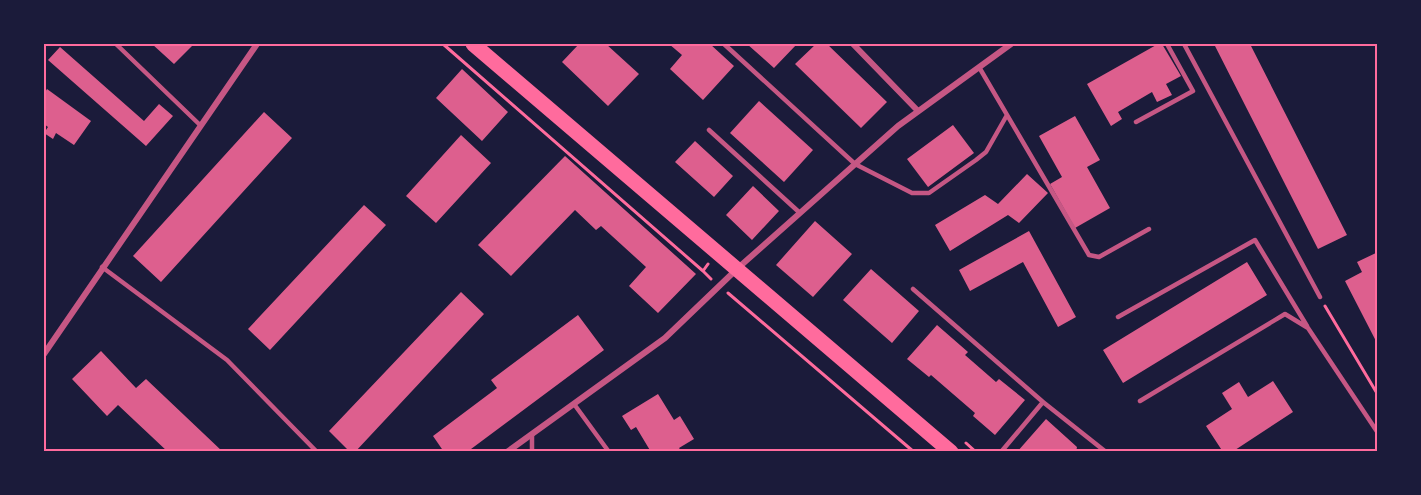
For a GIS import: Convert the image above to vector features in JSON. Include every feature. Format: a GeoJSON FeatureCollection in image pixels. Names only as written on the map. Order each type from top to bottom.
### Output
{"type":"FeatureCollection","features":[{"type":"Feature","properties":{"kind":"main road"},"geometry":{"type":"LineString","coordinates":[[473,44],[951,452]]}},
{"type":"Feature","properties":{"kind":"street"},"geometry":{"type":"LineString","coordinates":[[44,354],[257,44]]}},
{"type":"Feature","properties":{"kind":"street"},"geometry":{"type":"LineString","coordinates":[[853,44],[918,111]]}},
{"type":"Feature","properties":{"kind":"street"},"geometry":{"type":"LineString","coordinates":[[507,452],[665,338],[738,268],[855,164],[918,111],[1011,44]]}},
{"type":"Feature","properties":{"kind":"lane"},"geometry":{"type":"LineString","coordinates":[[116,44],[200,125]]}},
{"type":"Feature","properties":{"kind":"lane"},"geometry":{"type":"LineString","coordinates":[[724,44],[855,164],[912,193],[929,194],[986,152],[1007,115]]}},
{"type":"Feature","properties":{"kind":"lane"},"geometry":{"type":"LineString","coordinates":[[1136,122],[1192,91],[1167,44]]}},
{"type":"Feature","properties":{"kind":"lane"},"geometry":{"type":"LineString","coordinates":[[1184,44],[1320,297]]}},
{"type":"Feature","properties":{"kind":"lane"},"geometry":{"type":"LineString","coordinates":[[979,67],[1089,255],[1099,257],[1149,229]]}},
{"type":"Feature","properties":{"kind":"lane"},"geometry":{"type":"LineString","coordinates":[[709,130],[800,213]]}},
{"type":"Feature","properties":{"kind":"lane"},"geometry":{"type":"LineString","coordinates":[[1118,317],[1255,240],[1308,328],[1377,434]]}},
{"type":"Feature","properties":{"kind":"lane"},"geometry":{"type":"LineString","coordinates":[[102,267],[228,360],[317,452]]}},
{"type":"Feature","properties":{"kind":"lane"},"geometry":{"type":"LineString","coordinates":[[913,289],[1042,402],[1106,452]]}},
{"type":"Feature","properties":{"kind":"lane"},"geometry":{"type":"LineString","coordinates":[[1140,401],[1285,314],[1308,328]]}},
{"type":"Feature","properties":{"kind":"lane"},"geometry":{"type":"LineString","coordinates":[[1001,452],[1042,402]]}},
{"type":"Feature","properties":{"kind":"lane"},"geometry":{"type":"LineString","coordinates":[[574,404],[609,452]]}},
{"type":"Feature","properties":{"kind":"lane"},"geometry":{"type":"LineString","coordinates":[[532,434],[532,452]]}},
{"type":"Feature","properties":{"kind":"path"},"geometry":{"type":"LineString","coordinates":[[443,44],[719,286],[914,452]]}},
{"type":"Feature","properties":{"kind":"path"},"geometry":{"type":"LineString","coordinates":[[703,271],[719,252]]}},
{"type":"Feature","properties":{"kind":"path"},"geometry":{"type":"LineString","coordinates":[[1320,297],[1377,395]]}},
{"type":"Feature","properties":{"kind":"building"},"geometry":{"type":"Polygon","coordinates":[[[152,44],[194,44],[174,64],[152,44]]]}},
{"type":"Feature","properties":{"kind":"building"},"geometry":{"type":"Polygon","coordinates":[[[579,44],[606,44],[639,74],[608,106],[562,62],[579,44]]]}},
{"type":"Feature","properties":{"kind":"building"},"geometry":{"type":"Polygon","coordinates":[[[669,44],[710,44],[734,66],[703,100],[670,69],[682,55],[669,44]]]}},
{"type":"Feature","properties":{"kind":"building"},"geometry":{"type":"Polygon","coordinates":[[[747,44],[797,44],[774,68],[747,44]]]}},
{"type":"Feature","properties":{"kind":"building"},"geometry":{"type":"Polygon","coordinates":[[[816,44],[827,44],[887,102],[861,128],[795,64],[816,44]]]}},
{"type":"Feature","properties":{"kind":"building"},"geometry":{"type":"Polygon","coordinates":[[[1158,44],[1162,44],[1181,76],[1166,84],[1172,95],[1157,102],[1152,92],[1118,112],[1122,119],[1111,126],[1087,84],[1158,44]]]}},
{"type":"Feature","properties":{"kind":"building"},"geometry":{"type":"Polygon","coordinates":[[[1214,44],[1250,44],[1347,235],[1318,249],[1214,44]]]}},
{"type":"Feature","properties":{"kind":"building"},"geometry":{"type":"Polygon","coordinates":[[[60,47],[144,121],[159,104],[173,116],[146,146],[48,60],[60,47]]]}},
{"type":"Feature","properties":{"kind":"building"},"geometry":{"type":"Polygon","coordinates":[[[462,69],[508,112],[482,141],[436,98],[462,69]]]}},
{"type":"Feature","properties":{"kind":"building"},"geometry":{"type":"Polygon","coordinates":[[[47,89],[91,121],[74,145],[56,133],[53,139],[44,133],[48,127],[44,124],[44,94],[47,89]]]}},
{"type":"Feature","properties":{"kind":"building"},"geometry":{"type":"Polygon","coordinates":[[[759,101],[813,150],[784,182],[730,133],[759,101]]]}},
{"type":"Feature","properties":{"kind":"building"},"geometry":{"type":"Polygon","coordinates":[[[264,112],[292,138],[161,282],[133,256],[264,112]]]}},
{"type":"Feature","properties":{"kind":"building"},"geometry":{"type":"Polygon","coordinates":[[[1075,116],[1100,160],[1087,167],[1110,208],[1075,228],[1050,184],[1062,177],[1039,136],[1075,116]]]}},
{"type":"Feature","properties":{"kind":"building"},"geometry":{"type":"Polygon","coordinates":[[[953,125],[974,153],[928,187],[907,159],[953,125]]]}},
{"type":"Feature","properties":{"kind":"building"},"geometry":{"type":"Polygon","coordinates":[[[461,135],[491,163],[436,223],[406,196],[461,135]]]}},
{"type":"Feature","properties":{"kind":"building"},"geometry":{"type":"Polygon","coordinates":[[[695,141],[733,176],[714,197],[675,162],[695,141]]]}},
{"type":"Feature","properties":{"kind":"building"},"geometry":{"type":"Polygon","coordinates":[[[565,156],[696,274],[658,313],[629,286],[646,267],[601,226],[596,230],[575,210],[511,276],[478,245],[565,156]]]}},
{"type":"Feature","properties":{"kind":"building"},"geometry":{"type":"Polygon","coordinates":[[[1027,174],[1048,193],[1019,223],[1008,215],[950,251],[935,225],[985,195],[998,204],[1027,174]]]}},
{"type":"Feature","properties":{"kind":"building"},"geometry":{"type":"Polygon","coordinates":[[[753,186],[779,211],[752,240],[726,215],[753,186]]]}},
{"type":"Feature","properties":{"kind":"building"},"geometry":{"type":"Polygon","coordinates":[[[364,205],[386,225],[270,350],[248,329],[364,205]]]}},
{"type":"Feature","properties":{"kind":"building"},"geometry":{"type":"Polygon","coordinates":[[[815,221],[852,254],[813,297],[776,265],[815,221]]]}},
{"type":"Feature","properties":{"kind":"building"},"geometry":{"type":"Polygon","coordinates":[[[1029,231],[1076,317],[1058,327],[1023,262],[970,291],[959,270],[1029,231]]]}},
{"type":"Feature","properties":{"kind":"building"},"geometry":{"type":"Polygon","coordinates":[[[1378,252],[1378,345],[1345,281],[1362,272],[1357,262],[1378,252]]]}},
{"type":"Feature","properties":{"kind":"building"},"geometry":{"type":"Polygon","coordinates":[[[1247,262],[1267,295],[1123,383],[1103,350],[1247,262]]]}},
{"type":"Feature","properties":{"kind":"building"},"geometry":{"type":"Polygon","coordinates":[[[871,269],[919,311],[892,343],[843,300],[871,269]]]}},
{"type":"Feature","properties":{"kind":"building"},"geometry":{"type":"Polygon","coordinates":[[[461,292],[484,314],[355,452],[350,452],[329,431],[461,292]]]}},
{"type":"Feature","properties":{"kind":"building"},"geometry":{"type":"Polygon","coordinates":[[[578,315],[604,350],[467,452],[444,452],[433,436],[497,388],[491,380],[578,315]]]}},
{"type":"Feature","properties":{"kind":"building"},"geometry":{"type":"Polygon","coordinates":[[[937,325],[968,352],[965,355],[996,382],[999,379],[1025,400],[995,435],[973,416],[975,413],[931,375],[929,377],[907,359],[937,325]]]}},
{"type":"Feature","properties":{"kind":"building"},"geometry":{"type":"Polygon","coordinates":[[[101,351],[136,388],[146,379],[223,452],[168,452],[118,405],[107,416],[72,379],[101,351]]]}},
{"type":"Feature","properties":{"kind":"building"},"geometry":{"type":"Polygon","coordinates":[[[1273,381],[1293,412],[1232,452],[1223,452],[1206,426],[1232,409],[1222,393],[1239,382],[1248,397],[1273,381]]]}},
{"type":"Feature","properties":{"kind":"building"},"geometry":{"type":"Polygon","coordinates":[[[658,394],[674,420],[680,416],[694,439],[679,448],[682,452],[651,452],[636,427],[631,430],[622,416],[658,394]]]}},
{"type":"Feature","properties":{"kind":"building"},"geometry":{"type":"Polygon","coordinates":[[[1046,419],[1077,447],[1076,452],[1017,452],[1046,419]]]}}]}
